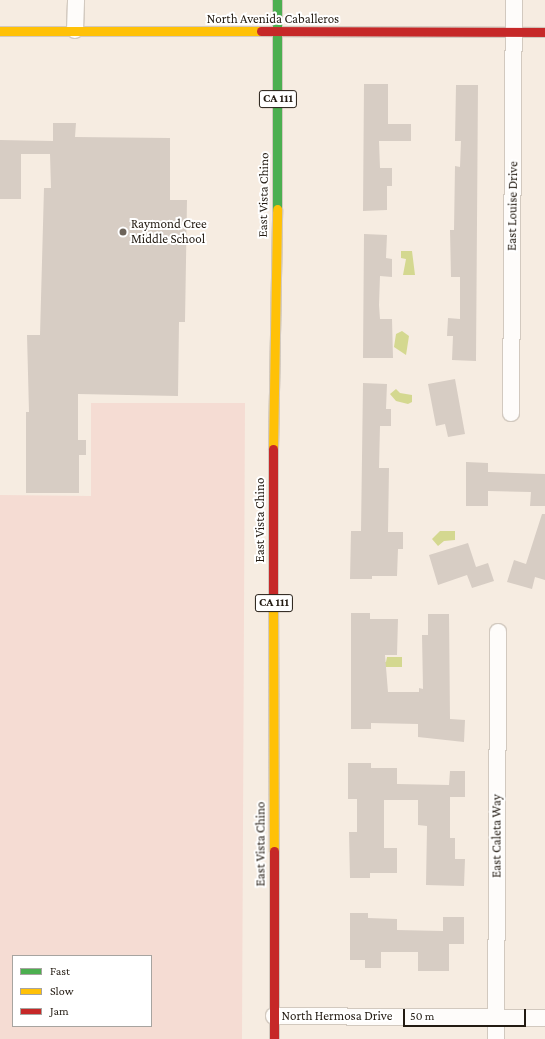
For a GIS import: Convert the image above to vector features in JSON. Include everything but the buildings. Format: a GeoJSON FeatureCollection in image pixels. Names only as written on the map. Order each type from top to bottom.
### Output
{"type":"FeatureCollection","features":[{"type":"Feature","properties":{"kind":"main road","name":"East Vista Chino"},"geometry":{"type":"LineString","coordinates":[[274,1039],[273,419],[277,0]]}},
{"type":"Feature","properties":{"kind":"main road","name":"North Avenida Caballeros"},"geometry":{"type":"LineString","coordinates":[[0,31],[545,32]]}},
{"type":"Feature","properties":{"kind":"street"},"geometry":{"type":"LineString","coordinates":[[75,30],[76,0]]}},
{"type":"Feature","properties":{"kind":"street","name":"East Louise Drive"},"geometry":{"type":"LineString","coordinates":[[511,413],[514,0]]}},
{"type":"Feature","properties":{"kind":"street","name":"East Caleta Way"},"geometry":{"type":"LineString","coordinates":[[496,1039],[498,632]]}},
{"type":"Feature","properties":{"kind":"street","name":"North Hermosa Drive"},"geometry":{"type":"LineString","coordinates":[[274,1016],[545,1018]]}},
{"type":"Feature","properties":{"kind":"shaded area"},"geometry":{"type":"Polygon","coordinates":[[[401,251],[412,251],[415,275],[403,275],[406,259],[401,258],[401,251]]]}},
{"type":"Feature","properties":{"kind":"shaded area"},"geometry":{"type":"Polygon","coordinates":[[[402,331],[409,336],[406,355],[394,347],[396,334],[402,331]]]}},
{"type":"Feature","properties":{"kind":"shaded area"},"geometry":{"type":"Polygon","coordinates":[[[396,389],[400,393],[412,395],[412,402],[408,404],[396,401],[390,394],[396,389]]]}},
{"type":"Feature","properties":{"kind":"shaded area"},"geometry":{"type":"Polygon","coordinates":[[[91,403],[245,403],[242,1039],[0,1039],[0,495],[91,496],[91,403]]]}},
{"type":"Feature","properties":{"kind":"shaded area"},"geometry":{"type":"Polygon","coordinates":[[[440,531],[455,531],[455,540],[444,541],[438,546],[432,539],[440,531]]]}},
{"type":"Feature","properties":{"kind":"shaded area"},"geometry":{"type":"Polygon","coordinates":[[[387,657],[402,657],[402,667],[372,667],[372,662],[386,662],[387,657]]]}},
{"type":"Feature","properties":{"kind":"traffic: fast"},"geometry":{"type":"LineString","coordinates":[[277,0],[277,209]]}},
{"type":"Feature","properties":{"kind":"traffic: slow"},"geometry":{"type":"LineString","coordinates":[[0,31],[261,31]]}},
{"type":"Feature","properties":{"kind":"traffic: slow"},"geometry":{"type":"LineString","coordinates":[[273,449],[277,209]]}},
{"type":"Feature","properties":{"kind":"traffic: slow"},"geometry":{"type":"LineString","coordinates":[[273,599],[274,851]]}},
{"type":"Feature","properties":{"kind":"traffic: jam"},"geometry":{"type":"LineString","coordinates":[[261,31],[545,32]]}},
{"type":"Feature","properties":{"kind":"traffic: jam"},"geometry":{"type":"LineString","coordinates":[[273,449],[273,599]]}},
{"type":"Feature","properties":{"kind":"traffic: jam"},"geometry":{"type":"LineString","coordinates":[[274,851],[274,1039]]}},
{"type":"Feature","properties":{"kind":"place","name":"Raymond Cree Middle School"},"geometry":{"type":"Point","coordinates":[123,232]}}]}
